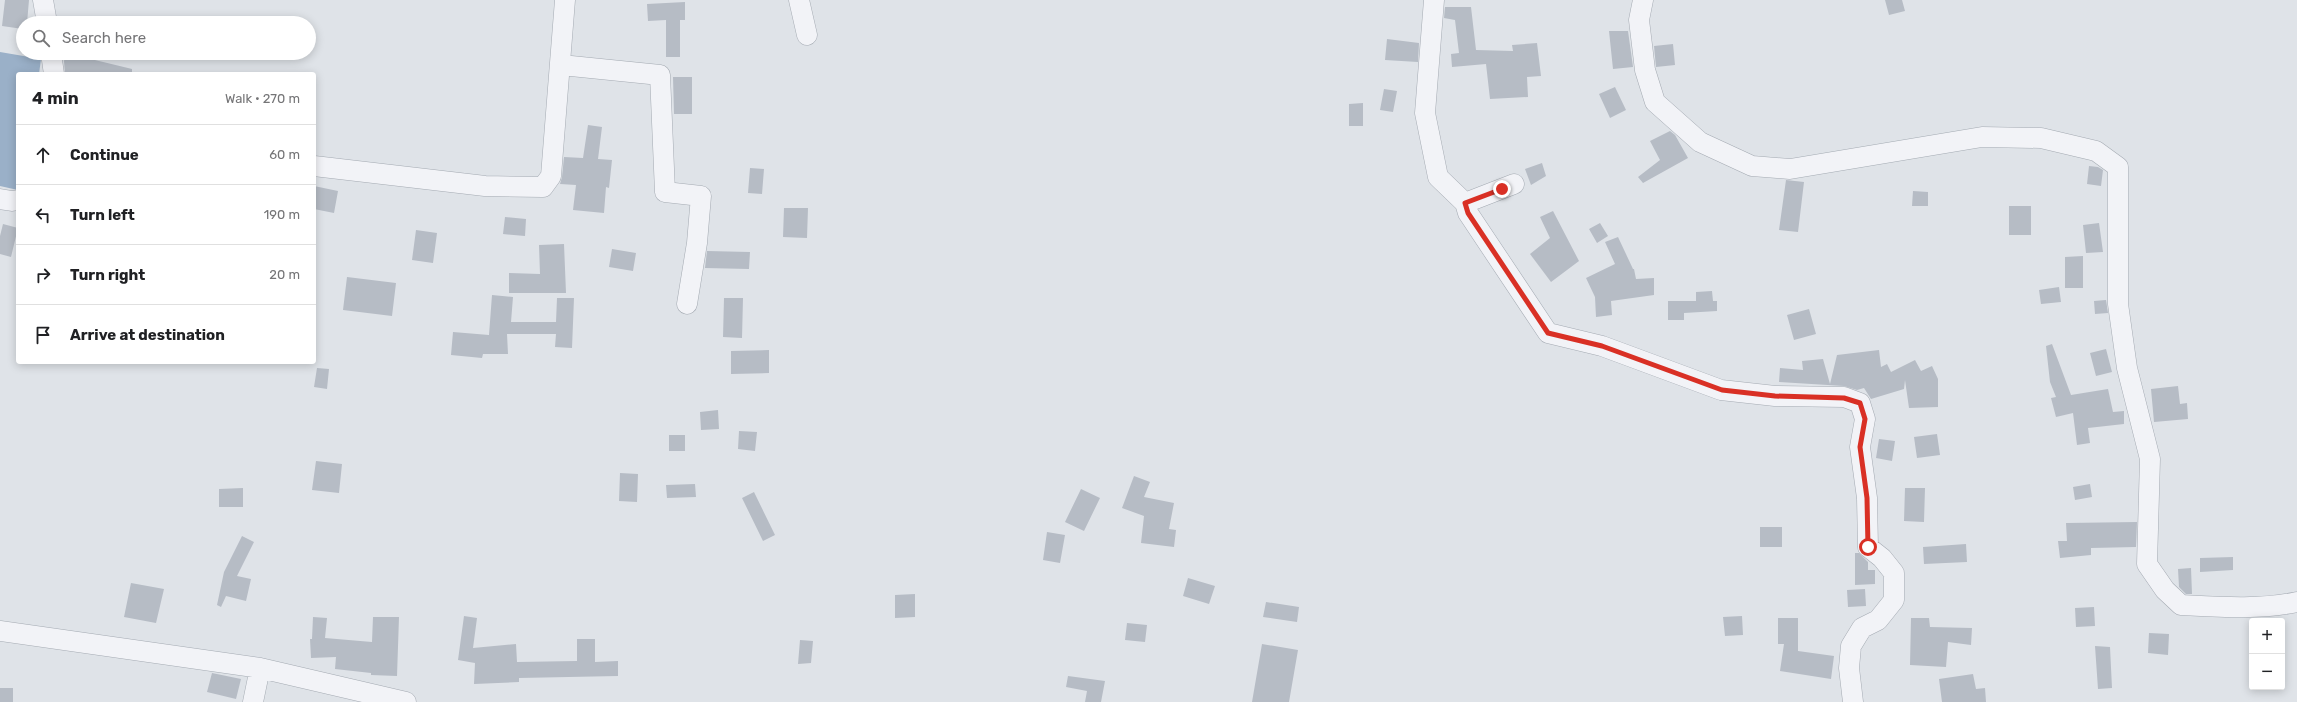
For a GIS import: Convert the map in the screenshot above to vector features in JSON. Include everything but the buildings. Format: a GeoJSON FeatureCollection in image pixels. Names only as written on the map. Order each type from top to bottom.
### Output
{"type":"FeatureCollection","features":[{"type":"Feature","properties":{"kind":"street"},"geometry":{"type":"LineString","coordinates":[[43,0],[46,16]]}},
{"type":"Feature","properties":{"kind":"street"},"geometry":{"type":"LineString","coordinates":[[316,166],[485,186],[544,186],[551,176],[565,0]]}},
{"type":"Feature","properties":{"kind":"street"},"geometry":{"type":"LineString","coordinates":[[799,0],[807,35]]}},
{"type":"Feature","properties":{"kind":"street"},"geometry":{"type":"LineString","coordinates":[[1434,0],[1425,113],[1438,177],[1465,203],[1468,213],[1548,333],[1602,346],[1722,390],[1775,396],[1844,398],[1860,403],[1865,419],[1860,447],[1867,498],[1868,547],[1882,558],[1894,573],[1894,600],[1878,620],[1862,628],[1851,646],[1849,668],[1853,702]]}},
{"type":"Feature","properties":{"kind":"street"},"geometry":{"type":"LineString","coordinates":[[1643,0],[1639,20],[1645,70],[1655,102],[1700,142],[1752,166],[1790,169],[1982,137],[2041,138],[2096,152],[2118,167],[2118,304],[2127,368],[2150,459],[2147,564],[2165,590],[2181,605],[2232,608],[2279,605],[2297,602]]}},
{"type":"Feature","properties":{"kind":"street"},"geometry":{"type":"LineString","coordinates":[[52,60],[54,72]]}},
{"type":"Feature","properties":{"kind":"street"},"geometry":{"type":"LineString","coordinates":[[561,65],[660,75],[665,192],[700,196],[697,243],[687,304]]}},
{"type":"Feature","properties":{"kind":"street"},"geometry":{"type":"LineString","coordinates":[[1465,203],[1514,184]]}},
{"type":"Feature","properties":{"kind":"street"},"geometry":{"type":"LineString","coordinates":[[0,199],[16,200]]}},
{"type":"Feature","properties":{"kind":"street"},"geometry":{"type":"LineString","coordinates":[[0,631],[260,668],[406,702]]}},
{"type":"Feature","properties":{"kind":"street"},"geometry":{"type":"LineString","coordinates":[[252,702],[260,668]]}},
{"type":"Feature","properties":{"kind":"water"},"geometry":{"type":"Polygon","coordinates":[[[0,52],[16,55],[16,60],[41,60],[39,72],[16,72],[16,190],[0,186],[0,52]]]}},
{"type":"Feature","properties":{"kind":"route"},"geometry":{"type":"LineString","coordinates":[[1502,189],[1465,203],[1468,213],[1548,333],[1602,346],[1722,390],[1775,396],[1844,398],[1860,403],[1865,419],[1860,447],[1867,498],[1868,547]]}}]}
